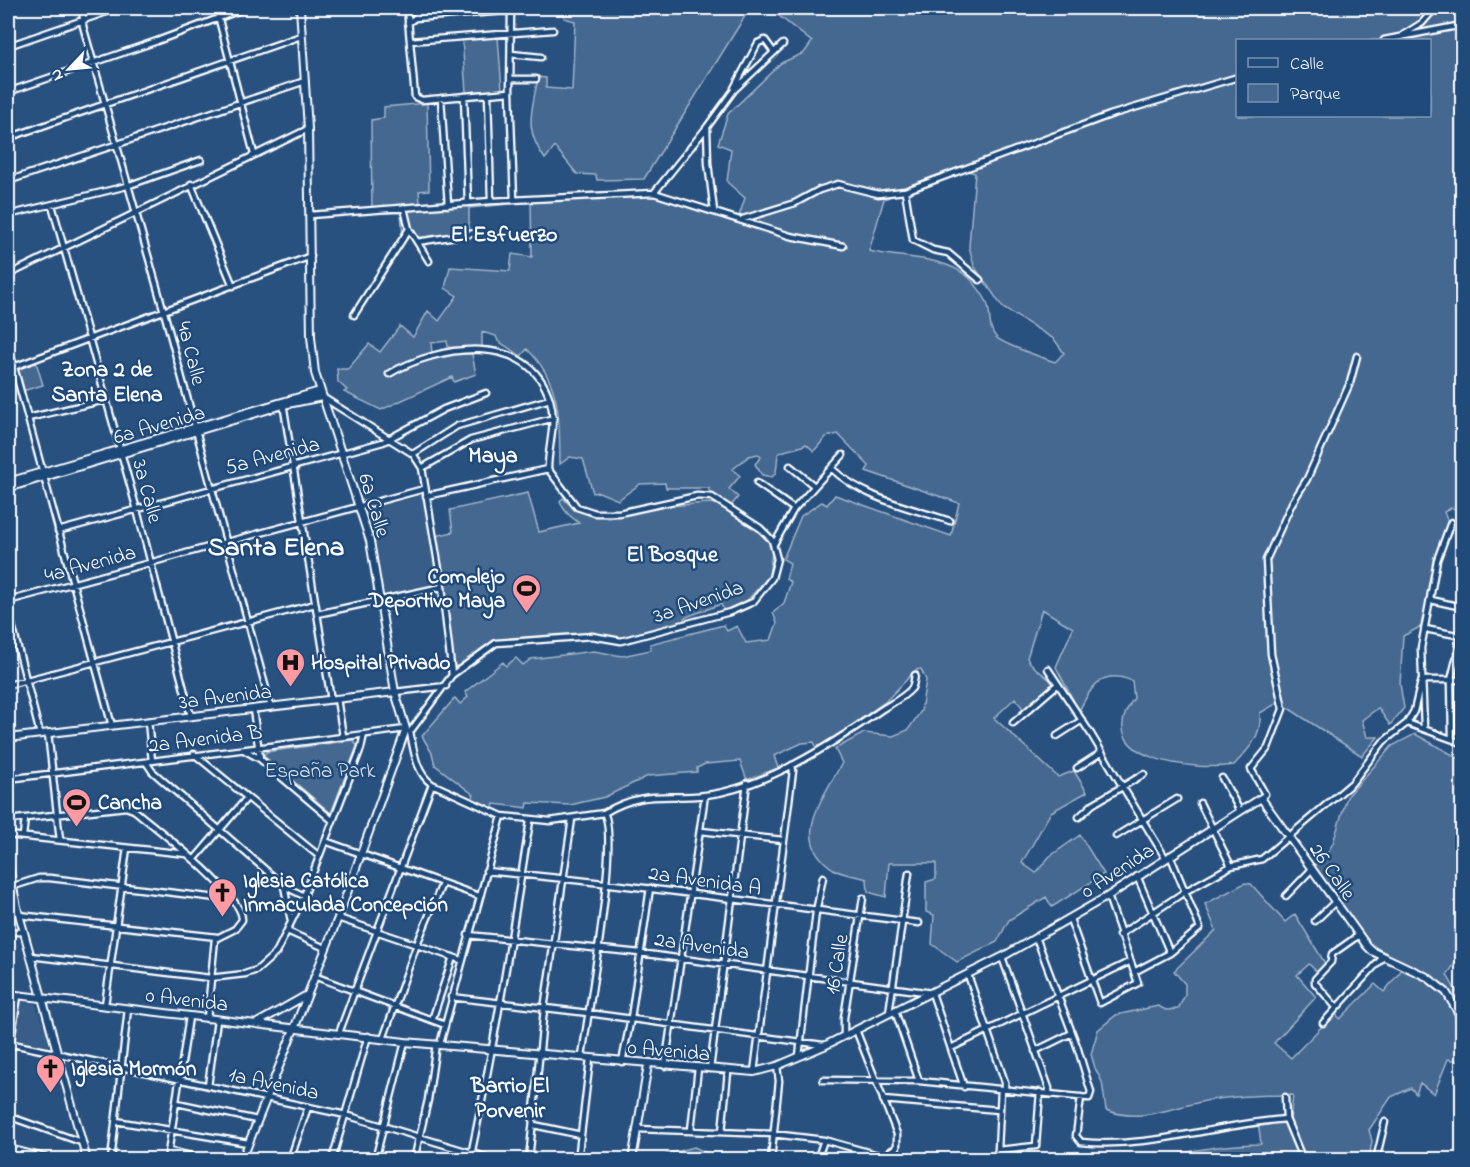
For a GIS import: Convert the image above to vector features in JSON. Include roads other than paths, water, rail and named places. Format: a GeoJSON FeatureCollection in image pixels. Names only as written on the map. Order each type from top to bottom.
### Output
{"type":"FeatureCollection","features":[{"type":"Feature","properties":{"kind":"street","name":"4a Calle"},"geometry":{"type":"LineString","coordinates":[[83,8],[82,20],[93,62],[164,312],[271,707]]}},
{"type":"Feature","properties":{"kind":"street"},"geometry":{"type":"LineString","coordinates":[[8,46],[118,8]]}},
{"type":"Feature","properties":{"kind":"street"},"geometry":{"type":"LineString","coordinates":[[216,8],[254,154]]}},
{"type":"Feature","properties":{"kind":"street"},"geometry":{"type":"LineString","coordinates":[[8,92],[246,8]]}},
{"type":"Feature","properties":{"kind":"street","name":"6a Calle"},"geometry":{"type":"LineString","coordinates":[[300,8],[308,129],[311,337],[321,394],[370,541],[395,692],[406,729]]}},
{"type":"Feature","properties":{"kind":"street"},"geometry":{"type":"LineString","coordinates":[[407,8],[415,97],[422,100],[510,92]]}},
{"type":"Feature","properties":{"kind":"street"},"geometry":{"type":"LineString","coordinates":[[408,23],[415,18],[420,8]]}},
{"type":"Feature","properties":{"kind":"street"},"geometry":{"type":"LineString","coordinates":[[415,18],[548,8]]}},
{"type":"Feature","properties":{"kind":"street"},"geometry":{"type":"LineString","coordinates":[[1401,37],[1422,22],[1435,8]]}},
{"type":"Feature","properties":{"kind":"street"},"geometry":{"type":"LineString","coordinates":[[511,9],[512,79],[510,92],[514,200]]}},
{"type":"Feature","properties":{"kind":"street"},"geometry":{"type":"LineString","coordinates":[[1390,39],[1462,25]]}},
{"type":"Feature","properties":{"kind":"street"},"geometry":{"type":"LineString","coordinates":[[410,41],[553,30]]}},
{"type":"Feature","properties":{"kind":"street"},"geometry":{"type":"LineString","coordinates":[[8,138],[105,102],[168,83],[301,36]]}},
{"type":"Feature","properties":{"kind":"street"},"geometry":{"type":"LineString","coordinates":[[734,90],[758,43],[765,40],[773,51]]}},
{"type":"Feature","properties":{"kind":"street"},"geometry":{"type":"LineString","coordinates":[[654,193],[734,90],[783,44]]}},
{"type":"Feature","properties":{"kind":"street"},"geometry":{"type":"LineString","coordinates":[[511,54],[541,57]]}},
{"type":"Feature","properties":{"kind":"street"},"geometry":{"type":"LineString","coordinates":[[743,219],[795,203],[819,190],[838,184],[878,194],[905,190],[1110,115],[1236,78]]}},
{"type":"Feature","properties":{"kind":"street"},"geometry":{"type":"LineString","coordinates":[[512,79],[536,80]]}},
{"type":"Feature","properties":{"kind":"street"},"geometry":{"type":"LineString","coordinates":[[8,181],[305,81]]}},
{"type":"Feature","properties":{"kind":"street"},"geometry":{"type":"LineString","coordinates":[[488,94],[491,201]]}},
{"type":"Feature","properties":{"kind":"street"},"geometry":{"type":"LineString","coordinates":[[464,96],[468,203]]}},
{"type":"Feature","properties":{"kind":"street"},"geometry":{"type":"LineString","coordinates":[[441,98],[448,205]]}},
{"type":"Feature","properties":{"kind":"street"},"geometry":{"type":"LineString","coordinates":[[707,127],[708,163],[714,211]]}},
{"type":"Feature","properties":{"kind":"street"},"geometry":{"type":"LineString","coordinates":[[8,275],[308,129]]}},
{"type":"Feature","properties":{"kind":"street"},"geometry":{"type":"LineString","coordinates":[[8,215],[127,186],[201,160]]}},
{"type":"Feature","properties":{"kind":"street"},"geometry":{"type":"LineString","coordinates":[[191,184],[233,286]]}},
{"type":"Feature","properties":{"kind":"street"},"geometry":{"type":"LineString","coordinates":[[905,190],[913,240],[933,250],[948,253],[980,280]]}},
{"type":"Feature","properties":{"kind":"street"},"geometry":{"type":"LineString","coordinates":[[310,215],[491,201],[654,193],[743,219],[790,236],[843,246]]}},
{"type":"Feature","properties":{"kind":"street","name":"3a Calle"},"geometry":{"type":"LineString","coordinates":[[52,205],[137,510],[191,716]]}},
{"type":"Feature","properties":{"kind":"street"},"geometry":{"type":"LineString","coordinates":[[404,208],[409,229],[429,261]]}},
{"type":"Feature","properties":{"kind":"street"},"geometry":{"type":"LineString","coordinates":[[354,315],[409,229]]}},
{"type":"Feature","properties":{"kind":"street"},"geometry":{"type":"LineString","coordinates":[[417,242],[477,233]]}},
{"type":"Feature","properties":{"kind":"street"},"geometry":{"type":"LineString","coordinates":[[8,369],[311,256]]}},
{"type":"Feature","properties":{"kind":"street"},"geometry":{"type":"LineString","coordinates":[[8,345],[112,726]]}},
{"type":"Feature","properties":{"kind":"street"},"geometry":{"type":"LineString","coordinates":[[389,374],[410,362],[434,354],[455,351],[505,352],[528,364],[550,399],[554,418],[548,469],[565,495],[584,511],[619,513],[674,499],[704,495],[732,508],[773,542],[813,485],[843,455]]}},
{"type":"Feature","properties":{"kind":"street"},"geometry":{"type":"LineString","coordinates":[[1261,798],[1265,794],[1251,769],[1268,748],[1283,708],[1270,654],[1266,560],[1307,479],[1350,383],[1357,356]]}},
{"type":"Feature","properties":{"kind":"street","name":"5a Avenida"},"geometry":{"type":"LineString","coordinates":[[58,531],[390,439],[444,409],[486,393]]}},
{"type":"Feature","properties":{"kind":"street"},"geometry":{"type":"LineString","coordinates":[[321,394],[413,454],[422,468],[442,587],[452,675],[410,732],[419,771],[432,784],[502,816],[530,820],[572,819],[604,813],[650,795],[705,795],[747,783],[792,765],[820,750],[900,698],[913,686],[915,675]]}},
{"type":"Feature","properties":{"kind":"street","name":"6a Avenida"},"geometry":{"type":"LineString","coordinates":[[8,482],[321,394]]}},
{"type":"Feature","properties":{"kind":"street"},"geometry":{"type":"LineString","coordinates":[[413,454],[457,426],[550,399]]}},
{"type":"Feature","properties":{"kind":"street"},"geometry":{"type":"LineString","coordinates":[[28,418],[105,400]]}},
{"type":"Feature","properties":{"kind":"street"},"geometry":{"type":"LineString","coordinates":[[283,403],[315,604],[343,736]]}},
{"type":"Feature","properties":{"kind":"street"},"geometry":{"type":"LineString","coordinates":[[422,468],[471,440],[554,418]]}},
{"type":"Feature","properties":{"kind":"street"},"geometry":{"type":"LineString","coordinates":[[790,465],[813,485]]}},
{"type":"Feature","properties":{"kind":"street"},"geometry":{"type":"LineString","coordinates":[[831,468],[856,489],[884,501],[950,521]]}},
{"type":"Feature","properties":{"kind":"street"},"geometry":{"type":"LineString","coordinates":[[426,496],[548,469]]}},
{"type":"Feature","properties":{"kind":"street","name":"6a Avenida"},"geometry":{"type":"LineString","coordinates":[[8,488],[43,473]]}},
{"type":"Feature","properties":{"kind":"street"},"geometry":{"type":"LineString","coordinates":[[757,483],[794,509]]}},
{"type":"Feature","properties":{"kind":"street","name":"4a Avenida"},"geometry":{"type":"LineString","coordinates":[[8,601],[424,489]]}},
{"type":"Feature","properties":{"kind":"street"},"geometry":{"type":"LineString","coordinates":[[1424,728],[1420,648],[1437,560],[1450,522]]}},
{"type":"Feature","properties":{"kind":"street","name":"3a Avenida"},"geometry":{"type":"LineString","coordinates":[[452,675],[496,643],[592,636],[621,641],[641,638],[745,607],[760,596],[772,578],[777,559],[773,542]]}},
{"type":"Feature","properties":{"kind":"street"},"geometry":{"type":"LineString","coordinates":[[317,614],[442,587]]}},
{"type":"Feature","properties":{"kind":"street"},"geometry":{"type":"LineString","coordinates":[[1431,600],[1462,607]]}},
{"type":"Feature","properties":{"kind":"street"},"geometry":{"type":"LineString","coordinates":[[8,685],[315,604]]}},
{"type":"Feature","properties":{"kind":"street"},"geometry":{"type":"LineString","coordinates":[[8,609],[40,734]]}},
{"type":"Feature","properties":{"kind":"street"},"geometry":{"type":"LineString","coordinates":[[1425,629],[1462,636],[1451,680],[1452,739]]}},
{"type":"Feature","properties":{"kind":"street"},"geometry":{"type":"LineString","coordinates":[[1048,669],[1102,752],[1142,820],[1168,857],[1186,891],[1200,928],[1170,953],[1134,972]]}},
{"type":"Feature","properties":{"kind":"street"},"geometry":{"type":"LineString","coordinates":[[1421,682],[1462,680]]}},
{"type":"Feature","properties":{"kind":"street"},"geometry":{"type":"LineString","coordinates":[[1119,935],[1186,891],[1231,866],[1262,859],[1352,783],[1383,742],[1407,723],[1414,711],[1421,682]]}},
{"type":"Feature","properties":{"kind":"street"},"geometry":{"type":"LineString","coordinates":[[1013,723],[1058,684]]}},
{"type":"Feature","properties":{"kind":"street","name":"3a Avenida"},"geometry":{"type":"LineString","coordinates":[[8,738],[446,686]]}},
{"type":"Feature","properties":{"kind":"street"},"geometry":{"type":"LineString","coordinates":[[253,709],[260,759]]}},
{"type":"Feature","properties":{"kind":"street"},"geometry":{"type":"LineString","coordinates":[[1057,736],[1082,720]]}},
{"type":"Feature","properties":{"kind":"street"},"geometry":{"type":"LineString","coordinates":[[148,721],[152,761]]}},
{"type":"Feature","properties":{"kind":"street"},"geometry":{"type":"LineString","coordinates":[[1407,723],[1462,743]]}},
{"type":"Feature","properties":{"kind":"street"},"geometry":{"type":"LineString","coordinates":[[242,1160],[292,1029],[338,918],[359,854],[406,729]]}},
{"type":"Feature","properties":{"kind":"street","name":"2a Avenida B"},"geometry":{"type":"LineString","coordinates":[[8,779],[406,729]]}},
{"type":"Feature","properties":{"kind":"street"},"geometry":{"type":"LineString","coordinates":[[48,733],[60,840]]}},
{"type":"Feature","properties":{"kind":"street"},"geometry":{"type":"LineString","coordinates":[[31,956],[111,964],[210,978],[232,978],[257,970],[276,953],[304,896],[361,748],[364,734]]}},
{"type":"Feature","properties":{"kind":"street"},"geometry":{"type":"LineString","coordinates":[[243,750],[260,759],[332,820]]}},
{"type":"Feature","properties":{"kind":"street"},"geometry":{"type":"LineString","coordinates":[[1077,768],[1102,752]]}},
{"type":"Feature","properties":{"kind":"street"},"geometry":{"type":"LineString","coordinates":[[194,754],[246,799],[319,856]]}},
{"type":"Feature","properties":{"kind":"street"},"geometry":{"type":"LineString","coordinates":[[146,762],[152,771],[284,886],[304,896]]}},
{"type":"Feature","properties":{"kind":"street"},"geometry":{"type":"LineString","coordinates":[[753,1072],[792,765]]}},
{"type":"Feature","properties":{"kind":"street"},"geometry":{"type":"LineString","coordinates":[[1079,817],[1122,786],[1144,774]]}},
{"type":"Feature","properties":{"kind":"street"},"geometry":{"type":"LineString","coordinates":[[1222,778],[1240,811]]}},
{"type":"Feature","properties":{"kind":"street"},"geometry":{"type":"LineString","coordinates":[[710,1069],[747,783]]}},
{"type":"Feature","properties":{"kind":"street"},"geometry":{"type":"LineString","coordinates":[[339,1033],[432,784]]}},
{"type":"Feature","properties":{"kind":"street"},"geometry":{"type":"LineString","coordinates":[[665,1066],[705,795]]}},
{"type":"Feature","properties":{"kind":"street","name":"0 Avenida"},"geometry":{"type":"LineString","coordinates":[[8,994],[405,1042],[728,1072],[753,1072],[777,1066],[824,1046],[1002,957],[1108,896],[1261,798]]}},
{"type":"Feature","properties":{"kind":"street","name":"26 Calle"},"geometry":{"type":"LineString","coordinates":[[1261,798],[1372,951],[1427,977],[1446,992],[1462,1019]]}},
{"type":"Feature","properties":{"kind":"street"},"geometry":{"type":"LineString","coordinates":[[194,860],[246,799]]}},
{"type":"Feature","properties":{"kind":"street"},"geometry":{"type":"LineString","coordinates":[[1116,836],[1177,799]]}},
{"type":"Feature","properties":{"kind":"street"},"geometry":{"type":"LineString","coordinates":[[1200,803],[1231,866]]}},
{"type":"Feature","properties":{"kind":"street"},"geometry":{"type":"LineString","coordinates":[[8,820],[126,807],[134,810],[194,860],[233,900],[241,912],[241,923],[235,929],[217,937],[19,915]]}},
{"type":"Feature","properties":{"kind":"street"},"geometry":{"type":"LineString","coordinates":[[578,1160],[588,1012],[607,883],[608,826],[604,813]]}},
{"type":"Feature","properties":{"kind":"street"},"geometry":{"type":"LineString","coordinates":[[414,1160],[438,1044],[502,816]]}},
{"type":"Feature","properties":{"kind":"street"},"geometry":{"type":"LineString","coordinates":[[23,836],[25,819]]}},
{"type":"Feature","properties":{"kind":"street"},"geometry":{"type":"LineString","coordinates":[[529,1160],[544,1009],[556,944],[572,819]]}},
{"type":"Feature","properties":{"kind":"street"},"geometry":{"type":"LineString","coordinates":[[470,1160],[490,1049],[501,1004],[530,820]]}},
{"type":"Feature","properties":{"kind":"street"},"geometry":{"type":"LineString","coordinates":[[701,831],[783,840]]}},
{"type":"Feature","properties":{"kind":"street"},"geometry":{"type":"LineString","coordinates":[[8,835],[187,854]]}},
{"type":"Feature","properties":{"kind":"street"},"geometry":{"type":"LineString","coordinates":[[325,841],[479,896]]}},
{"type":"Feature","properties":{"kind":"street"},"geometry":{"type":"LineString","coordinates":[[105,1005],[127,848]]}},
{"type":"Feature","properties":{"kind":"street"},"geometry":{"type":"LineString","coordinates":[[8,862],[13,902],[17,907],[87,1160]]}},
{"type":"Feature","properties":{"kind":"street"},"geometry":{"type":"LineString","coordinates":[[1286,896],[1312,869]]}},
{"type":"Feature","properties":{"kind":"street","name":"2a Avenida A"},"geometry":{"type":"LineString","coordinates":[[486,871],[650,888],[816,912],[919,923]]}},
{"type":"Feature","properties":{"kind":"street"},"geometry":{"type":"LineString","coordinates":[[909,873],[892,987],[892,1012],[919,1081]]}},
{"type":"Feature","properties":{"kind":"street"},"geometry":{"type":"LineString","coordinates":[[1137,876],[1170,953]]}},
{"type":"Feature","properties":{"kind":"street"},"geometry":{"type":"LineString","coordinates":[[800,1056],[816,912],[823,877]]}},
{"type":"Feature","properties":{"kind":"street"},"geometry":{"type":"LineString","coordinates":[[11,884],[45,878],[233,900]]}},
{"type":"Feature","properties":{"kind":"street"},"geometry":{"type":"LineString","coordinates":[[383,1039],[417,944],[442,884]]}},
{"type":"Feature","properties":{"kind":"street"},"geometry":{"type":"LineString","coordinates":[[284,886],[291,922]]}},
{"type":"Feature","properties":{"kind":"street"},"geometry":{"type":"LineString","coordinates":[[622,1062],[631,1018],[650,888]]}},
{"type":"Feature","properties":{"kind":"street"},"geometry":{"type":"LineString","coordinates":[[1070,919],[1100,1003],[1138,983],[1119,935],[1108,896]]}},
{"type":"Feature","properties":{"kind":"street","name":"16 Calle"},"geometry":{"type":"LineString","coordinates":[[844,1036],[863,898]]}},
{"type":"Feature","properties":{"kind":"street"},"geometry":{"type":"LineString","coordinates":[[1315,921],[1335,902]]}},
{"type":"Feature","properties":{"kind":"street"},"geometry":{"type":"LineString","coordinates":[[338,918],[461,960]]}},
{"type":"Feature","properties":{"kind":"street"},"geometry":{"type":"LineString","coordinates":[[287,931],[325,948]]}},
{"type":"Feature","properties":{"kind":"street"},"geometry":{"type":"LineString","coordinates":[[8,932],[24,932]]}},
{"type":"Feature","properties":{"kind":"street","name":"2a Avenida"},"geometry":{"type":"LineString","coordinates":[[468,935],[640,953],[932,993]]}},
{"type":"Feature","properties":{"kind":"street"},"geometry":{"type":"LineString","coordinates":[[1336,1007],[1315,983],[1315,979],[1330,962],[1332,954],[1359,935]]}},
{"type":"Feature","properties":{"kind":"street"},"geometry":{"type":"LineString","coordinates":[[207,1018],[210,978],[217,937]]}},
{"type":"Feature","properties":{"kind":"street"},"geometry":{"type":"LineString","coordinates":[[823,1080],[919,1081],[1089,1098],[1091,1092],[1072,1033],[1036,937]]}},
{"type":"Feature","properties":{"kind":"street"},"geometry":{"type":"LineString","coordinates":[[432,1020],[453,957]]}},
{"type":"Feature","properties":{"kind":"street"},"geometry":{"type":"LineString","coordinates":[[1002,957],[1049,1093]]}},
{"type":"Feature","properties":{"kind":"street"},"geometry":{"type":"LineString","coordinates":[[1323,1023],[1383,957]]}},
{"type":"Feature","properties":{"kind":"street"},"geometry":{"type":"LineString","coordinates":[[951,1048],[1129,962]]}},
{"type":"Feature","properties":{"kind":"street"},"geometry":{"type":"LineString","coordinates":[[968,975],[1005,1082],[999,1110],[998,1150],[995,1160]]}},
{"type":"Feature","properties":{"kind":"street"},"geometry":{"type":"LineString","coordinates":[[314,976],[445,1025]]}},
{"type":"Feature","properties":{"kind":"street"},"geometry":{"type":"LineString","coordinates":[[932,993],[964,1087]]}},
{"type":"Feature","properties":{"kind":"street"},"geometry":{"type":"LineString","coordinates":[[253,1024],[292,1005],[306,995]]}},
{"type":"Feature","properties":{"kind":"street"},"geometry":{"type":"LineString","coordinates":[[8,1060],[18,996]]}},
{"type":"Feature","properties":{"kind":"street"},"geometry":{"type":"LineString","coordinates":[[451,998],[588,1012],[824,1046]]}},
{"type":"Feature","properties":{"kind":"street"},"geometry":{"type":"LineString","coordinates":[[111,1160],[128,1009]]}},
{"type":"Feature","properties":{"kind":"street"},"geometry":{"type":"LineString","coordinates":[[167,1160],[189,1017]]}},
{"type":"Feature","properties":{"kind":"street"},"geometry":{"type":"LineString","coordinates":[[208,1086],[217,1020]]}},
{"type":"Feature","properties":{"kind":"street"},"geometry":{"type":"LineString","coordinates":[[637,1129],[773,1134],[824,1140],[882,1156],[897,1147],[897,1134],[856,1030]]}},
{"type":"Feature","properties":{"kind":"street"},"geometry":{"type":"LineString","coordinates":[[1035,1051],[1072,1033]]}},
{"type":"Feature","properties":{"kind":"street"},"geometry":{"type":"LineString","coordinates":[[332,1160],[368,1036]]}},
{"type":"Feature","properties":{"kind":"street"},"geometry":{"type":"LineString","coordinates":[[375,1160],[405,1042]]}},
{"type":"Feature","properties":{"kind":"street","name":"1a Avenida"},"geometry":{"type":"LineString","coordinates":[[9,1043],[122,1069],[346,1115],[495,1160]]}},
{"type":"Feature","properties":{"kind":"street"},"geometry":{"type":"LineString","coordinates":[[632,1160],[648,1065]]}},
{"type":"Feature","properties":{"kind":"street"},"geometry":{"type":"LineString","coordinates":[[771,1160],[779,1081],[777,1066]]}},
{"type":"Feature","properties":{"kind":"street"},"geometry":{"type":"LineString","coordinates":[[691,1130],[698,1068]]}},
{"type":"Feature","properties":{"kind":"street"},"geometry":{"type":"LineString","coordinates":[[722,1132],[728,1072]]}},
{"type":"Feature","properties":{"kind":"street"},"geometry":{"type":"LineString","coordinates":[[998,1150],[1036,1146],[1040,1092]]}},
{"type":"Feature","properties":{"kind":"street"},"geometry":{"type":"LineString","coordinates":[[1081,1097],[1077,1139],[1087,1143],[1114,1144],[1247,1122],[1286,1119]]}},
{"type":"Feature","properties":{"kind":"street"},"geometry":{"type":"LineString","coordinates":[[1285,1097],[1286,1119],[1303,1160]]}},
{"type":"Feature","properties":{"kind":"street"},"geometry":{"type":"LineString","coordinates":[[883,1100],[999,1110]]}},
{"type":"Feature","properties":{"kind":"street"},"geometry":{"type":"LineString","coordinates":[[177,1103],[257,1120]]}},
{"type":"Feature","properties":{"kind":"street"},"geometry":{"type":"LineString","coordinates":[[290,1160],[308,1107]]}},
{"type":"Feature","properties":{"kind":"street"},"geometry":{"type":"LineString","coordinates":[[8,1116],[81,1142]]}},
{"type":"Feature","properties":{"kind":"street"},"geometry":{"type":"LineString","coordinates":[[116,1121],[248,1143]]}},
{"type":"Feature","properties":{"kind":"street"},"geometry":{"type":"LineString","coordinates":[[1376,1160],[1385,1122]]}},
{"type":"Feature","properties":{"kind":"street"},"geometry":{"type":"LineString","coordinates":[[534,1125],[581,1135]]}},
{"type":"Feature","properties":{"kind":"street"},"geometry":{"type":"LineString","coordinates":[[817,1160],[824,1140]]}},
{"type":"Feature","properties":{"kind":"street"},"geometry":{"type":"LineString","coordinates":[[8,1148],[55,1160]]}},
{"type":"Feature","properties":{"kind":"street"},"geometry":{"type":"LineString","coordinates":[[851,1160],[854,1150]]}},
{"type":"Feature","properties":{"kind":"street"},"geometry":{"type":"LineString","coordinates":[[169,1151],[208,1160]]}},
{"type":"Feature","properties":{"kind":"place","name":"Complejo Deportivo Maya"},"geometry":{"type":"Point","coordinates":[526,614]}},
{"type":"Feature","properties":{"kind":"place","name":"Hospital Privado"},"geometry":{"type":"Point","coordinates":[290,688]}},
{"type":"Feature","properties":{"kind":"place","name":"Cancha"},"geometry":{"type":"Point","coordinates":[77,828]}},
{"type":"Feature","properties":{"kind":"place","name":"Iglesia Católica Inmaculada Concepción"},"geometry":{"type":"Point","coordinates":[222,918]}},
{"type":"Feature","properties":{"kind":"place","name":"Iglesia Mormón"},"geometry":{"type":"Point","coordinates":[50,1094]}},
{"type":"Feature","properties":{"kind":"district","name":"El Esfuerzo"},"geometry":{"type":"Point","coordinates":[504,233]}},
{"type":"Feature","properties":{"kind":"district","name":"Zona 2 de Santa Elena"},"geometry":{"type":"Point","coordinates":[107,380]}},
{"type":"Feature","properties":{"kind":"district","name":"Maya"},"geometry":{"type":"Point","coordinates":[493,454]}},
{"type":"Feature","properties":{"kind":"district","name":"Santa Elena"},"geometry":{"type":"Point","coordinates":[276,546]}},
{"type":"Feature","properties":{"kind":"district","name":"El Bosque"},"geometry":{"type":"Point","coordinates":[672,553]}},
{"type":"Feature","properties":{"kind":"district","name":"Barrio El Porvenir"},"geometry":{"type":"Point","coordinates":[510,1096]}},
{"type":"Feature","properties":{"kind":"park label","name":"España Park"},"geometry":{"type":"Point","coordinates":[320,770]}}]}
